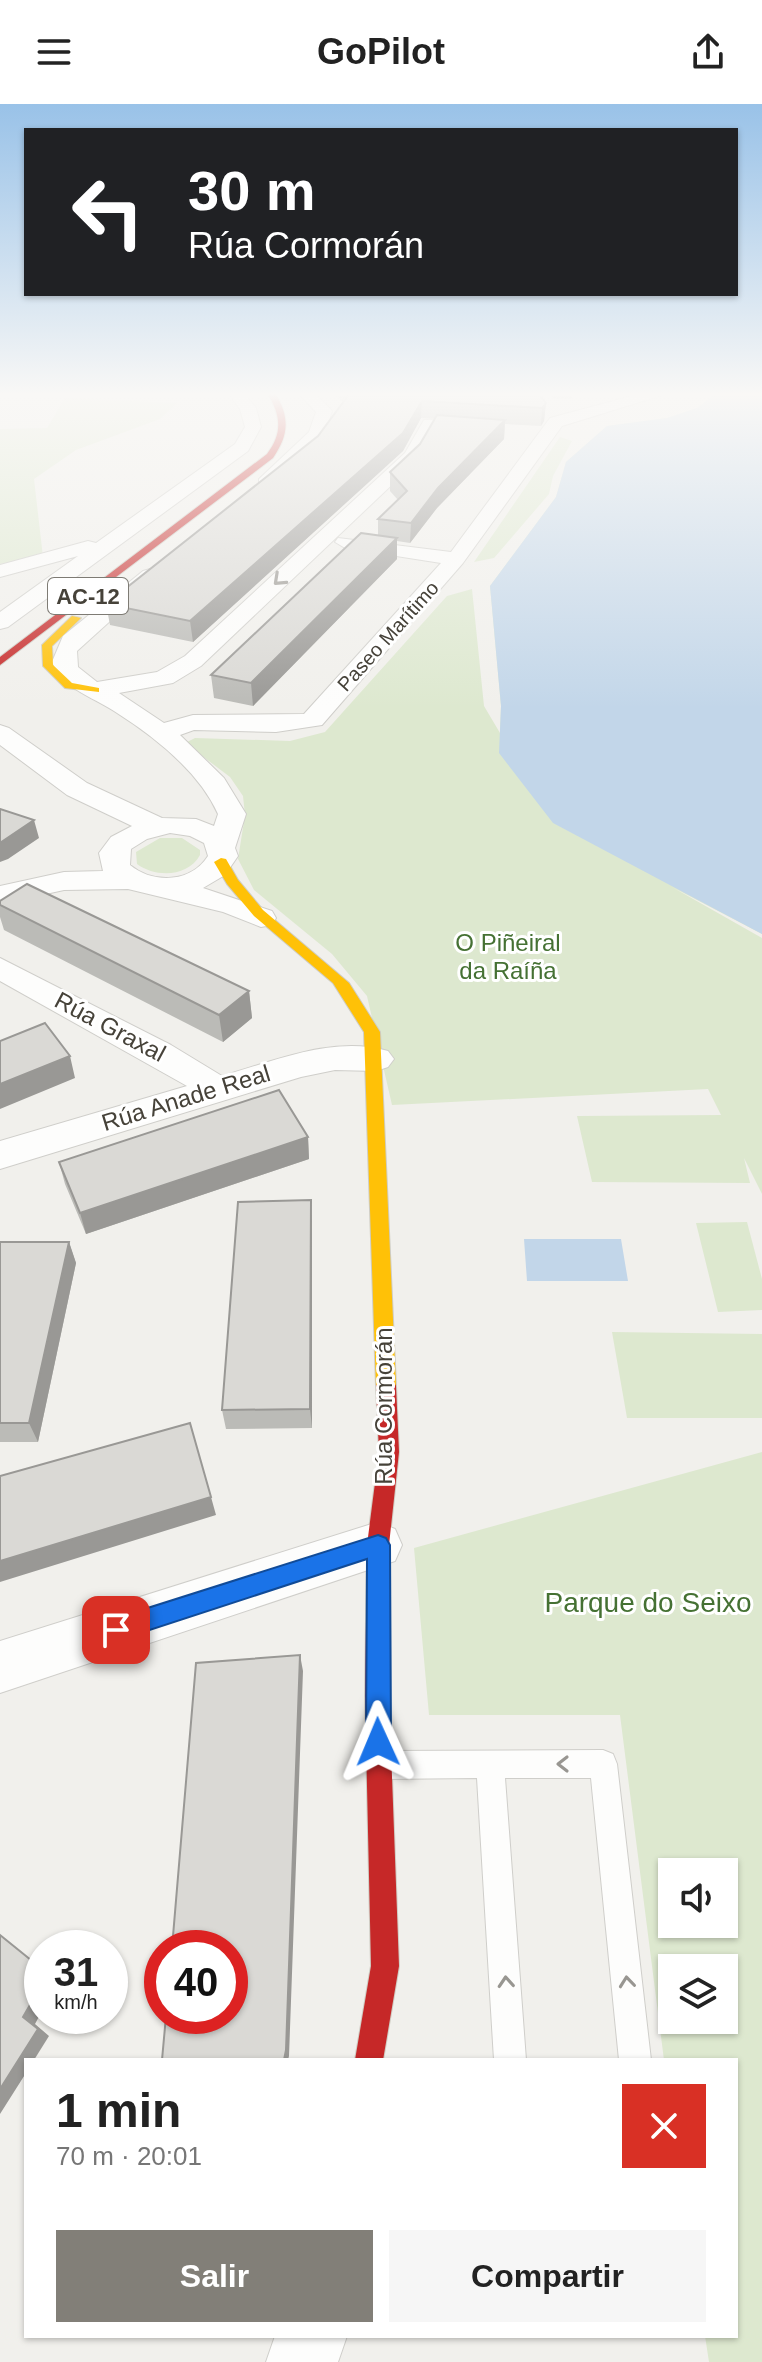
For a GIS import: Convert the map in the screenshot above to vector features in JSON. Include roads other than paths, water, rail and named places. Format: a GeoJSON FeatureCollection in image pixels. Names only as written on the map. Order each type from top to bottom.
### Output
{"type":"FeatureCollection","features":[{"type":"Feature","properties":{"kind":"main road","name":"AC-12"},"geometry":{"type":"LineString","coordinates":[[0,637],[187,498]]}},
{"type":"Feature","properties":{"kind":"main road","name":"AC-12"},"geometry":{"type":"LineString","coordinates":[[0,662],[215,498]]}},
{"type":"Feature","properties":{"kind":"main road"},"geometry":{"type":"LineString","coordinates":[[95,690],[69,686],[52,674],[45,654],[47,645],[160,551],[175,530]]}},
{"type":"Feature","properties":{"kind":"main road","name":"Rúa Cormorán"},"geometry":{"type":"LineString","coordinates":[[222,854],[228,880],[261,918],[329,968],[365,1011],[376,1059],[389,1452],[378,1545],[379,1765],[385,1966],[369,2058]]}},
{"type":"Feature","properties":{"kind":"street"},"geometry":{"type":"LineString","coordinates":[[0,622],[172,498]]}},
{"type":"Feature","properties":{"kind":"street"},"geometry":{"type":"LineString","coordinates":[[195,540],[247,498]]}},
{"type":"Feature","properties":{"kind":"street"},"geometry":{"type":"LineString","coordinates":[[196,765],[120,724],[116,711],[121,704],[193,661],[366,498]]}},
{"type":"Feature","properties":{"kind":"street","name":"Paseo Marítimo"},"geometry":{"type":"LineString","coordinates":[[162,736],[180,725],[230,722],[282,728],[313,720],[456,559],[497,498]]}},
{"type":"Feature","properties":{"kind":"street"},"geometry":{"type":"LineString","coordinates":[[0,571],[69,554],[110,539],[138,523]]}},
{"type":"Feature","properties":{"kind":"street"},"geometry":{"type":"LineString","coordinates":[[321,539],[456,559]]}},
{"type":"Feature","properties":{"kind":"street"},"geometry":{"type":"LineString","coordinates":[[163,887],[193,882],[222,854],[232,814],[219,788],[196,765],[121,704],[67,671],[64,652],[78,634],[171,559]]}},
{"type":"Feature","properties":{"kind":"street"},"geometry":{"type":"LineString","coordinates":[[0,578],[30,581],[38,589],[38,596]]}},
{"type":"Feature","properties":{"kind":"street"},"geometry":{"type":"LineString","coordinates":[[95,690],[164,678]]}},
{"type":"Feature","properties":{"kind":"street"},"geometry":{"type":"LineString","coordinates":[[164,678],[187,706],[230,722]]}},
{"type":"Feature","properties":{"kind":"street"},"geometry":{"type":"LineString","coordinates":[[0,733],[77,789],[170,826],[208,832],[222,854]]}},
{"type":"Feature","properties":{"kind":"street"},"geometry":{"type":"LineString","coordinates":[[36,886],[118,848],[137,833],[170,826],[212,808],[219,788]]}},
{"type":"Feature","properties":{"kind":"street"},"geometry":{"type":"LineString","coordinates":[[77,789],[118,848],[115,868],[130,880]]}},
{"type":"Feature","properties":{"kind":"street"},"geometry":{"type":"LineString","coordinates":[[0,895],[36,886],[88,879],[130,880]]}},
{"type":"Feature","properties":{"kind":"street","name":"Rúa Cormorán"},"geometry":{"type":"LineString","coordinates":[[130,880],[234,906],[261,918]]}},
{"type":"Feature","properties":{"kind":"street","name":"Rúa Graxal"},"geometry":{"type":"LineString","coordinates":[[0,968],[159,1053],[217,1089]]}},
{"type":"Feature","properties":{"kind":"street","name":"Rúa Anade Real"},"geometry":{"type":"LineString","coordinates":[[0,1155],[317,1061],[376,1059]]}},
{"type":"Feature","properties":{"kind":"street"},"geometry":{"type":"LineString","coordinates":[[0,1667],[378,1545]]}},
{"type":"Feature","properties":{"kind":"street"},"geometry":{"type":"LineString","coordinates":[[302,2362],[310,2338]]}},
{"type":"Feature","properties":{"kind":"lane"},"geometry":{"type":"LineString","coordinates":[[490,1764],[510,2058]]}},
{"type":"Feature","properties":{"kind":"lane"},"geometry":{"type":"LineString","coordinates":[[379,1765],[603,1764],[635,2058]]}},
{"type":"Feature","properties":{"kind":"water"},"geometry":{"type":"Polygon","coordinates":[[[555,498],[762,498],[762,934],[553,823],[499,753],[501,706],[490,586],[555,498]]]}},
{"type":"Feature","properties":{"kind":"water"},"geometry":{"type":"Polygon","coordinates":[[[524,1239],[621,1239],[628,1281],[527,1281],[524,1239]]]}},
{"type":"Feature","properties":{"kind":"park label","name":"O Piñeiral da Raíña"},"geometry":{"type":"Point","coordinates":[508,957]}},
{"type":"Feature","properties":{"kind":"park label","name":"Parque do Seixo"},"geometry":{"type":"Point","coordinates":[648,1602]}}]}
